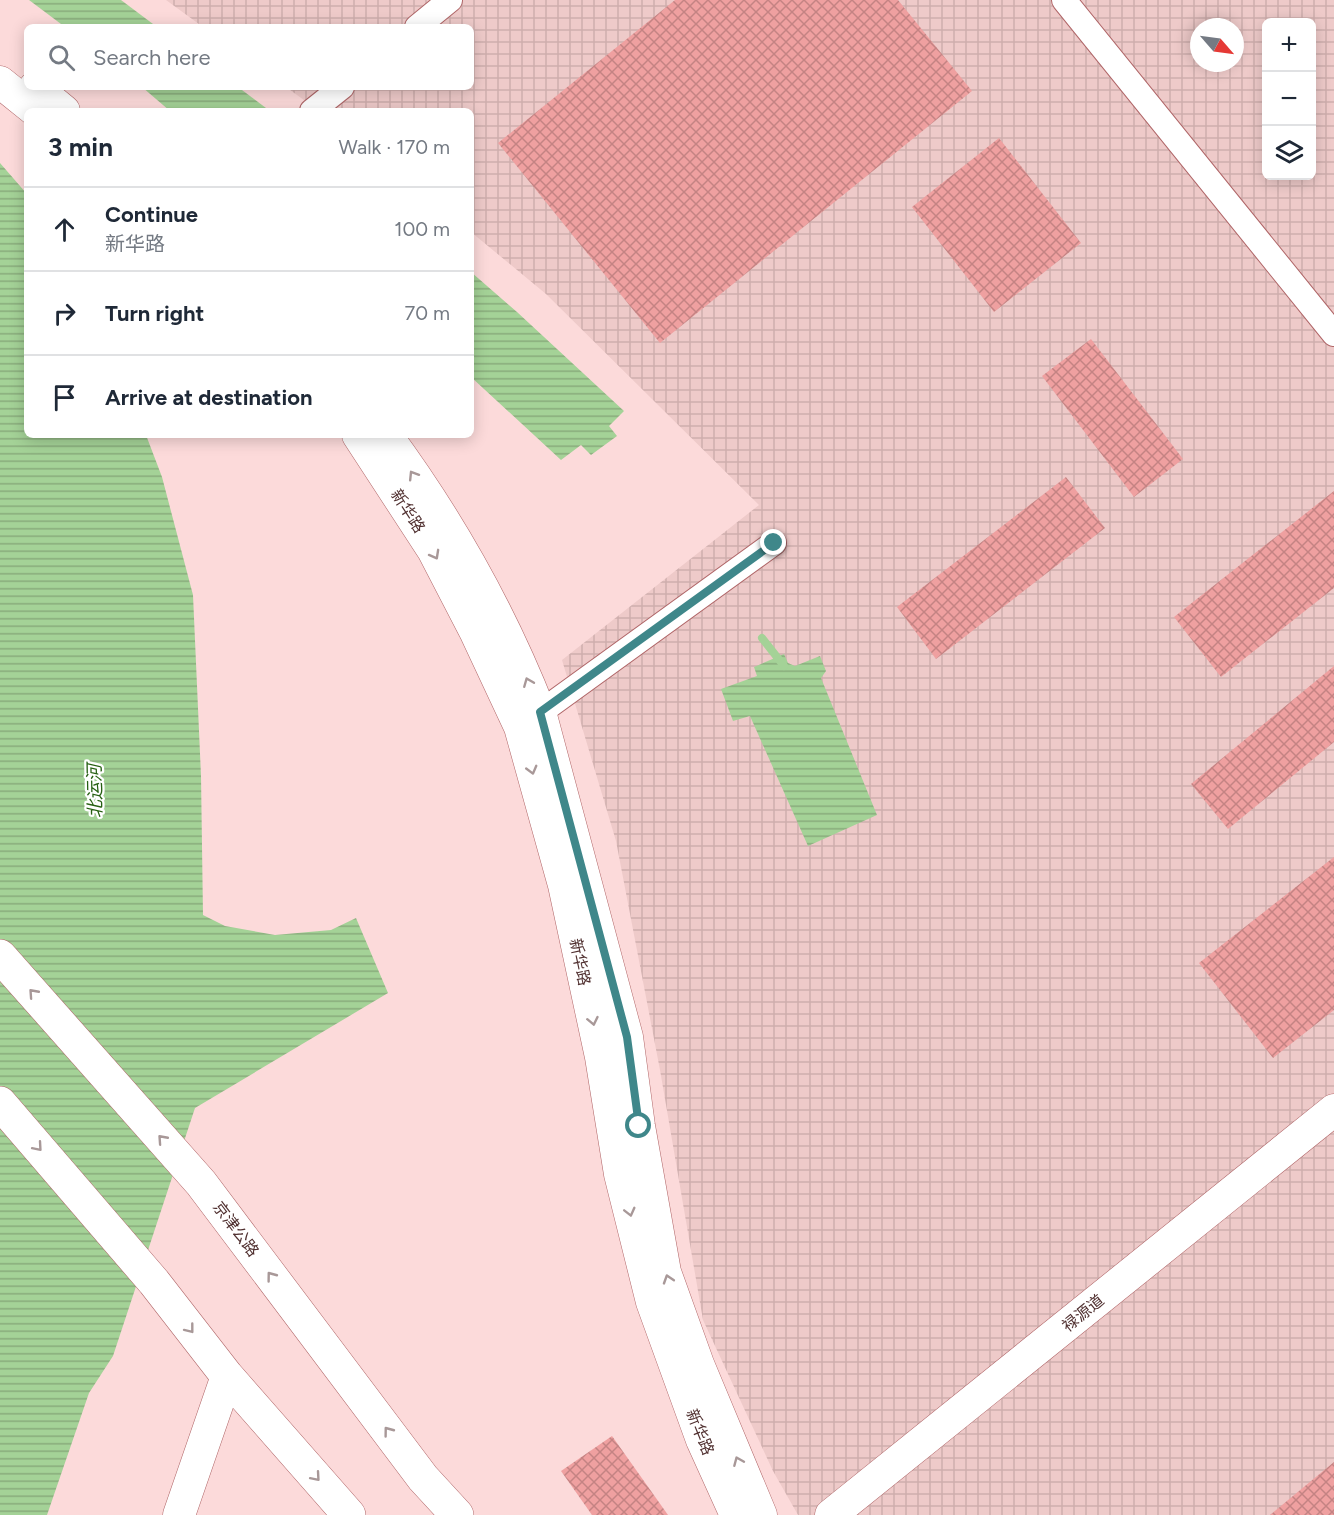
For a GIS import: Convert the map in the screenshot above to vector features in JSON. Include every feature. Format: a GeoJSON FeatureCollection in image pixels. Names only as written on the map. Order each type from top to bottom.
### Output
{"type":"FeatureCollection","features":[{"type":"Feature","properties":{"kind":"highway","name":"京津公路"},"geometry":{"type":"LineString","coordinates":[[0,956],[201,1183],[423,1478],[457,1515]]}},
{"type":"Feature","properties":{"kind":"highway"},"geometry":{"type":"LineString","coordinates":[[0,1103],[154,1282],[227,1376],[349,1515]]}},
{"type":"Feature","properties":{"kind":"street"},"geometry":{"type":"LineString","coordinates":[[421,24],[450,0]]}},
{"type":"Feature","properties":{"kind":"street"},"geometry":{"type":"LineString","coordinates":[[1064,0],[1334,334]]}},
{"type":"Feature","properties":{"kind":"street"},"geometry":{"type":"LineString","coordinates":[[0,58],[24,78]]}},
{"type":"Feature","properties":{"kind":"street"},"geometry":{"type":"LineString","coordinates":[[0,82],[32,108]]}},
{"type":"Feature","properties":{"kind":"street"},"geometry":{"type":"LineString","coordinates":[[39,90],[60,108]]}},
{"type":"Feature","properties":{"kind":"street"},"geometry":{"type":"LineString","coordinates":[[317,108],[338,90]]}},
{"type":"Feature","properties":{"kind":"street","name":"新华路"},"geometry":{"type":"LineString","coordinates":[[360,438],[433,550],[476,633],[530,719],[627,1037],[639,1126],[665,1272],[698,1364],[761,1515]]}},
{"type":"Feature","properties":{"kind":"street","name":"新华路"},"geometry":{"type":"LineString","coordinates":[[388,438],[470,565],[525,673],[530,719],[601,1057],[620,1174],[651,1302],[702,1440],[736,1515]]}},
{"type":"Feature","properties":{"kind":"street"},"geometry":{"type":"LineString","coordinates":[[530,719],[774,543]]}},
{"type":"Feature","properties":{"kind":"street","name":"禄源道"},"geometry":{"type":"LineString","coordinates":[[831,1515],[1334,1110]]}},
{"type":"Feature","properties":{"kind":"street","name":"禄源道"},"geometry":{"type":"LineString","coordinates":[[859,1515],[1334,1133]]}},
{"type":"Feature","properties":{"kind":"street"},"geometry":{"type":"LineString","coordinates":[[179,1515],[227,1376]]}},
{"type":"Feature","properties":{"kind":"shaded area"},"geometry":{"type":"Polygon","coordinates":[[[166,0],[1334,0],[1334,1515],[798,1515],[773,1471],[703,1320],[660,1070],[616,841],[562,660],[759,505],[546,294],[474,234],[474,108],[315,108],[290,90],[474,90],[474,24],[199,24],[166,0]]]}},
{"type":"Feature","properties":{"kind":"water"},"geometry":{"type":"Polygon","coordinates":[[[29,0],[121,0],[153,24],[61,24],[29,0]]]}},
{"type":"Feature","properties":{"kind":"water"},"geometry":{"type":"Polygon","coordinates":[[[146,90],[242,90],[266,108],[166,108],[146,90]]]}},
{"type":"Feature","properties":{"kind":"water","name":"北运河"},"geometry":{"type":"Polygon","coordinates":[[[0,163],[24,191],[24,438],[147,438],[162,477],[193,595],[201,776],[203,915],[225,926],[275,935],[331,930],[356,918],[388,993],[195,1108],[113,1356],[89,1393],[47,1515],[0,1515],[0,163]]]}},
{"type":"Feature","properties":{"kind":"water"},"geometry":{"type":"Polygon","coordinates":[[[474,275],[624,411],[609,426],[617,436],[591,455],[581,445],[561,460],[474,380],[474,275]]]}},
{"type":"Feature","properties":{"kind":"water"},"geometry":{"type":"Polygon","coordinates":[[[784,654],[788,663],[795,666],[820,656],[826,671],[821,678],[877,815],[808,846],[750,716],[733,721],[721,689],[757,676],[754,667],[784,654]]]}},
{"type":"Feature","properties":{"kind":"building"},"geometry":{"type":"Polygon","coordinates":[[[675,0],[898,0],[972,91],[660,343],[498,143],[675,0]]]}},
{"type":"Feature","properties":{"kind":"building"},"geometry":{"type":"Polygon","coordinates":[[[999,138],[1081,243],[994,312],[912,207],[999,138]]]}},
{"type":"Feature","properties":{"kind":"building"},"geometry":{"type":"Polygon","coordinates":[[[1091,339],[1183,459],[1134,497],[1042,376],[1091,339]]]}},
{"type":"Feature","properties":{"kind":"building"},"geometry":{"type":"Polygon","coordinates":[[[1066,477],[1105,528],[936,659],[897,607],[1066,477]]]}},
{"type":"Feature","properties":{"kind":"building"},"geometry":{"type":"Polygon","coordinates":[[[1334,491],[1334,588],[1221,677],[1174,617],[1334,491]]]}},
{"type":"Feature","properties":{"kind":"building"},"geometry":{"type":"Polygon","coordinates":[[[1334,666],[1334,742],[1228,829],[1191,784],[1334,666]]]}},
{"type":"Feature","properties":{"kind":"building"},"geometry":{"type":"Polygon","coordinates":[[[1334,857],[1334,1010],[1273,1058],[1199,963],[1334,857]]]}},
{"type":"Feature","properties":{"kind":"building"},"geometry":{"type":"Polygon","coordinates":[[[612,1436],[668,1515],[592,1515],[561,1471],[612,1436]]]}},
{"type":"Feature","properties":{"kind":"building"},"geometry":{"type":"Polygon","coordinates":[[[1334,1462],[1334,1515],[1270,1515],[1334,1462]]]}},
{"type":"Feature","properties":{"kind":"waterway"},"geometry":{"type":"LineString","coordinates":[[762,638],[784,666]]}},
{"type":"Feature","properties":{"kind":"route"},"geometry":{"type":"LineString","coordinates":[[639,1126],[627,1037],[540,712],[774,543]]}}]}
